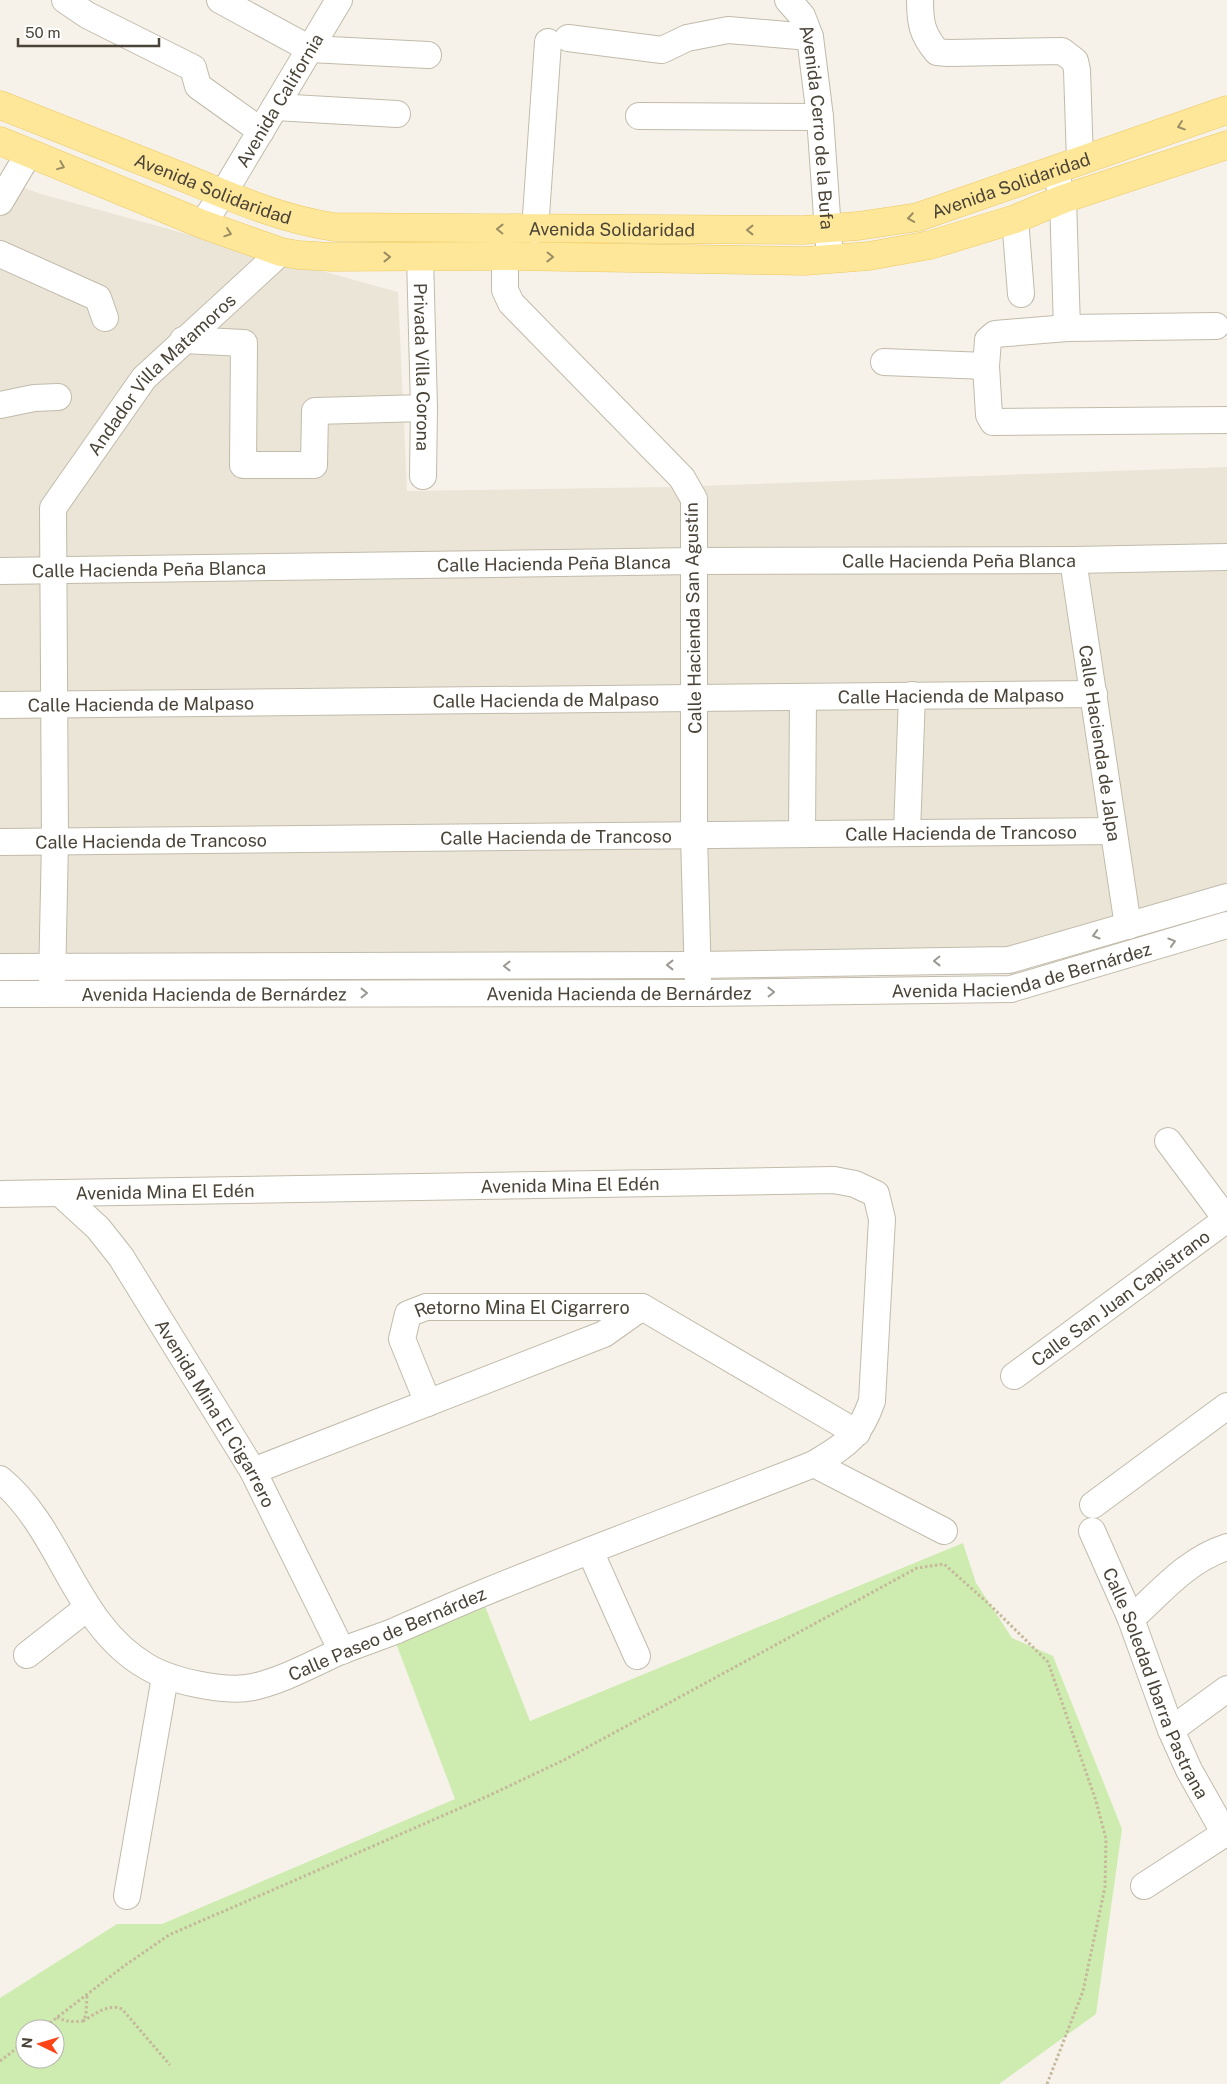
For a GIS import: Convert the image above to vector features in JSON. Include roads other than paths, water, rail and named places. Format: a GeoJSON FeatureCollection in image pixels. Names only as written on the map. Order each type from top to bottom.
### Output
{"type":"FeatureCollection","features":[{"type":"Feature","properties":{"kind":"main road","name":"Avenida Solidaridad"},"geometry":{"type":"LineString","coordinates":[[0,105],[285,217],[334,227],[534,230],[828,229],[918,217],[1227,110]]}},
{"type":"Feature","properties":{"kind":"main road","name":"Avenida Solidaridad"},"geometry":{"type":"LineString","coordinates":[[0,141],[202,224],[281,252],[332,257],[505,256],[805,260],[869,256],[930,245],[1016,219],[1063,199],[1227,145]]}},
{"type":"Feature","properties":{"kind":"street"},"geometry":{"type":"LineString","coordinates":[[65,0],[88,16],[193,68],[198,86],[261,131]]}},
{"type":"Feature","properties":{"kind":"street"},"geometry":{"type":"LineString","coordinates":[[220,0],[310,49],[428,55]]}},
{"type":"Feature","properties":{"kind":"street","name":"Avenida California"},"geometry":{"type":"LineString","coordinates":[[202,224],[223,194],[339,0]]}},
{"type":"Feature","properties":{"kind":"street","name":"Avenida Cerro de la Bufa"},"geometry":{"type":"LineString","coordinates":[[788,0],[802,16],[810,36],[820,117],[830,259]]}},
{"type":"Feature","properties":{"kind":"street"},"geometry":{"type":"LineString","coordinates":[[920,0],[920,18],[926,38],[937,52],[1062,51],[1075,62],[1077,70],[1080,161]]}},
{"type":"Feature","properties":{"kind":"street"},"geometry":{"type":"LineString","coordinates":[[534,230],[558,40],[662,50],[687,38],[728,30],[810,36]]}},
{"type":"Feature","properties":{"kind":"street"},"geometry":{"type":"LineString","coordinates":[[275,107],[397,114]]}},
{"type":"Feature","properties":{"kind":"street"},"geometry":{"type":"LineString","coordinates":[[639,116],[820,117]]}},
{"type":"Feature","properties":{"kind":"street"},"geometry":{"type":"LineString","coordinates":[[0,202],[29,153]]}},
{"type":"Feature","properties":{"kind":"street"},"geometry":{"type":"LineString","coordinates":[[1055,171],[1063,199],[1067,328]]}},
{"type":"Feature","properties":{"kind":"street"},"geometry":{"type":"LineString","coordinates":[[1016,219],[1021,294]]}},
{"type":"Feature","properties":{"kind":"street","name":"Andador Villa Matamoros"},"geometry":{"type":"LineString","coordinates":[[53,570],[53,508],[144,378],[183,340],[281,252]]}},
{"type":"Feature","properties":{"kind":"street"},"geometry":{"type":"LineString","coordinates":[[0,254],[98,298],[105,318]]}},
{"type":"Feature","properties":{"kind":"street","name":"Calle Hacienda San Agustín"},"geometry":{"type":"LineString","coordinates":[[505,256],[505,290],[511,304],[682,478],[694,499],[694,835],[698,993]]}},
{"type":"Feature","properties":{"kind":"street","name":"Privada Villa Corona"},"geometry":{"type":"LineString","coordinates":[[420,257],[424,408],[423,476]]}},
{"type":"Feature","properties":{"kind":"street"},"geometry":{"type":"LineString","coordinates":[[1216,326],[1067,328],[995,334],[988,340],[986,366],[990,415],[993,422],[1227,420]]}},
{"type":"Feature","properties":{"kind":"street"},"geometry":{"type":"LineString","coordinates":[[183,340],[244,343],[242,465],[314,465],[315,411],[424,408]]}},
{"type":"Feature","properties":{"kind":"street"},"geometry":{"type":"LineString","coordinates":[[884,362],[986,366]]}},
{"type":"Feature","properties":{"kind":"street"},"geometry":{"type":"LineString","coordinates":[[0,405],[34,398],[58,397]]}},
{"type":"Feature","properties":{"kind":"street","name":"Calle Hacienda Peña Blanca"},"geometry":{"type":"LineString","coordinates":[[0,571],[695,561],[1073,560],[1227,557]]}},
{"type":"Feature","properties":{"kind":"street","name":"Calle Hacienda de Jalpa"},"geometry":{"type":"LineString","coordinates":[[1073,560],[1128,926]]}},
{"type":"Feature","properties":{"kind":"street"},"geometry":{"type":"LineString","coordinates":[[51,994],[55,841],[53,570]]}},
{"type":"Feature","properties":{"kind":"street","name":"Calle Hacienda de Malpaso"},"geometry":{"type":"LineString","coordinates":[[0,705],[1094,694]]}},
{"type":"Feature","properties":{"kind":"street"},"geometry":{"type":"LineString","coordinates":[[907,832],[912,695]]}},
{"type":"Feature","properties":{"kind":"street"},"geometry":{"type":"LineString","coordinates":[[802,834],[803,697]]}},
{"type":"Feature","properties":{"kind":"street","name":"Calle Hacienda de Trancoso"},"geometry":{"type":"LineString","coordinates":[[0,842],[1113,831]]}},
{"type":"Feature","properties":{"kind":"street","name":"Avenida Hacienda de Bernárdez"},"geometry":{"type":"LineString","coordinates":[[0,967],[697,965],[1009,960],[1227,897]]}},
{"type":"Feature","properties":{"kind":"street","name":"Avenida Hacienda de Bernárdez"},"geometry":{"type":"LineString","coordinates":[[0,994],[698,993],[1011,989],[1227,925]]}},
{"type":"Feature","properties":{"kind":"street"},"geometry":{"type":"LineString","coordinates":[[1168,1141],[1227,1219]]}},
{"type":"Feature","properties":{"kind":"street","name":"Avenida Mina El Edén"},"geometry":{"type":"LineString","coordinates":[[0,1194],[834,1180],[856,1184],[876,1194],[882,1218],[872,1400],[866,1418],[851,1440]]}},
{"type":"Feature","properties":{"kind":"street","name":"Avenida Mina El Cigarrero"},"geometry":{"type":"LineString","coordinates":[[60,1194],[98,1228],[120,1258],[253,1471],[342,1651]]}},
{"type":"Feature","properties":{"kind":"street","name":"Calle San Juan Capistrano"},"geometry":{"type":"LineString","coordinates":[[1014,1376],[1227,1219]]}},
{"type":"Feature","properties":{"kind":"street","name":"Retorno Mina El Cigarrero"},"geometry":{"type":"LineString","coordinates":[[428,1403],[402,1338],[408,1314],[426,1308],[642,1307],[851,1440]]}},
{"type":"Feature","properties":{"kind":"street","name":"Retorno Mina El Cigarrero"},"geometry":{"type":"LineString","coordinates":[[253,1471],[604,1334],[642,1307]]}},
{"type":"Feature","properties":{"kind":"street"},"geometry":{"type":"LineString","coordinates":[[1094,1505],[1227,1406]]}},
{"type":"Feature","properties":{"kind":"street","name":"Calle Paseo de Bernárdez"},"geometry":{"type":"LineString","coordinates":[[0,1479],[15,1492],[37,1522],[87,1608],[115,1643],[144,1665],[165,1677],[210,1686],[250,1688],[282,1678],[342,1651],[590,1551],[814,1464],[851,1440]]}},
{"type":"Feature","properties":{"kind":"street"},"geometry":{"type":"LineString","coordinates":[[814,1464],[944,1531]]}},
{"type":"Feature","properties":{"kind":"street","name":"Calle Soledad Ibarra Pastrana"},"geometry":{"type":"LineString","coordinates":[[1092,1531],[1132,1619],[1171,1730],[1189,1770],[1226,1833],[1144,1886]]}},
{"type":"Feature","properties":{"kind":"street"},"geometry":{"type":"LineString","coordinates":[[1132,1619],[1192,1563],[1209,1553],[1227,1547]]}},
{"type":"Feature","properties":{"kind":"street"},"geometry":{"type":"LineString","coordinates":[[590,1551],[637,1656]]}},
{"type":"Feature","properties":{"kind":"street"},"geometry":{"type":"LineString","coordinates":[[27,1655],[87,1608]]}},
{"type":"Feature","properties":{"kind":"street"},"geometry":{"type":"LineString","coordinates":[[127,1896],[165,1677]]}},
{"type":"Feature","properties":{"kind":"street"},"geometry":{"type":"LineString","coordinates":[[1171,1730],[1227,1689]]}}]}
